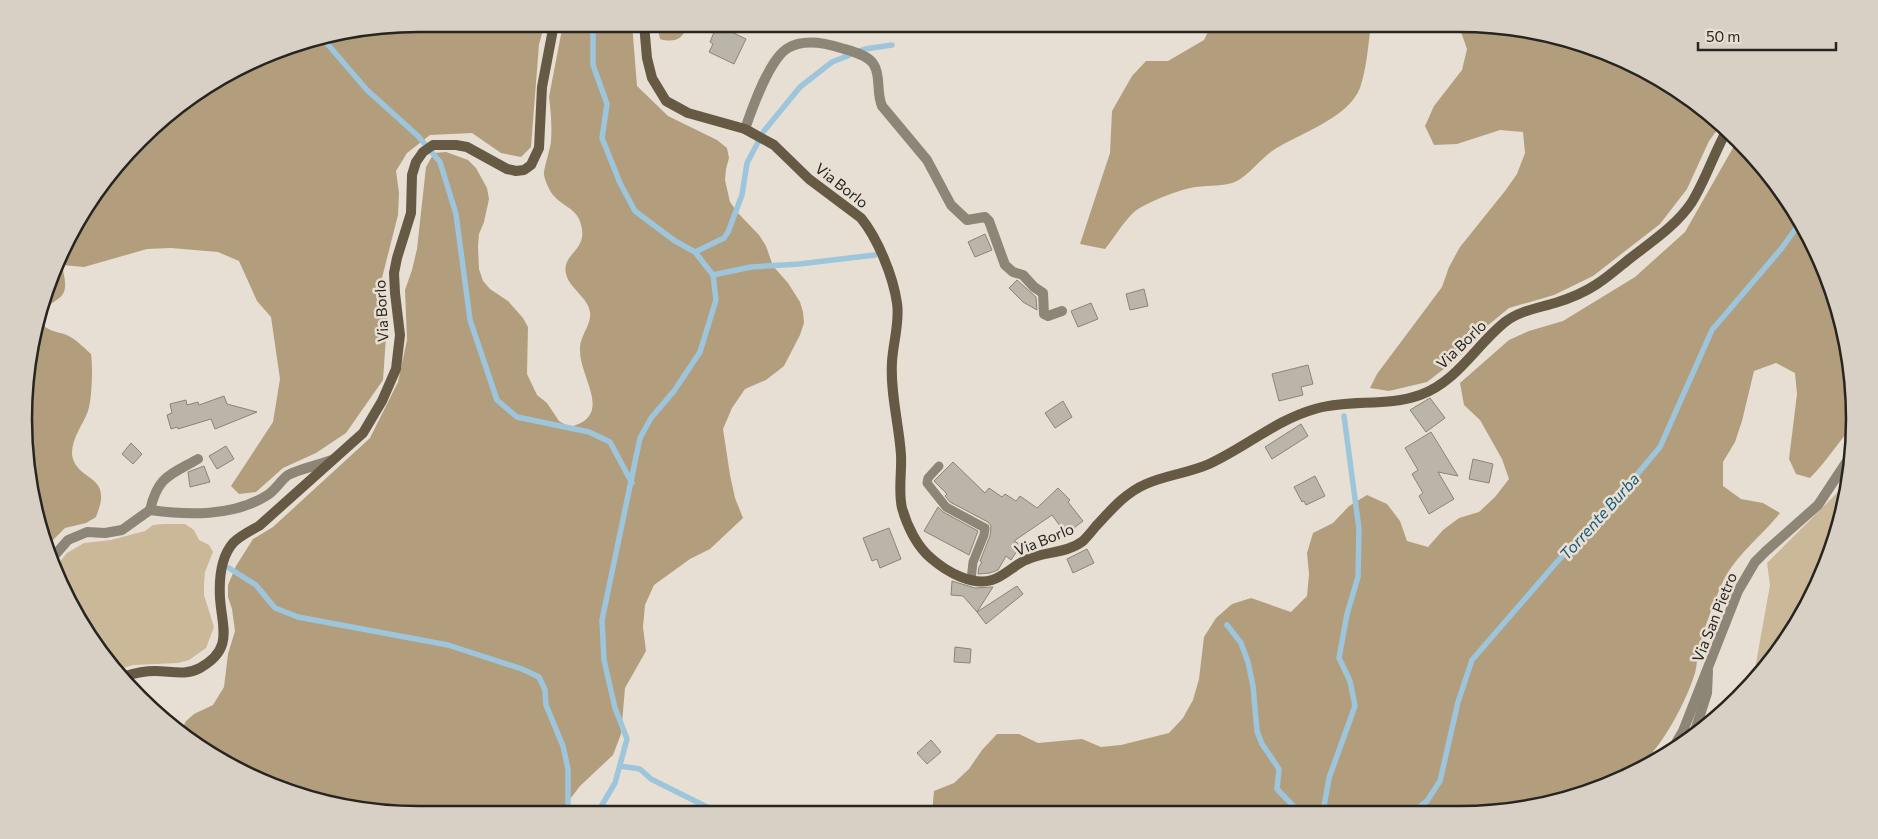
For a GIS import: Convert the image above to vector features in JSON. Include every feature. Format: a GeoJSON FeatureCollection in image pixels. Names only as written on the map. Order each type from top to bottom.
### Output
{"type":"FeatureCollection","features":[{"type":"Feature","properties":{"kind":"main road","name":"Via Borlo"},"geometry":{"type":"LineString","coordinates":[[129,675],[154,671],[189,672],[210,661],[218,652],[223,643],[225,632],[220,585],[224,558],[233,544],[259,526],[362,433],[382,402],[396,369],[400,335],[394,293],[394,273],[411,214],[412,175],[416,162],[423,152],[433,145],[445,144],[467,147],[508,169],[524,170],[531,165],[539,148],[542,87],[552,32]]}},
{"type":"Feature","properties":{"kind":"main road","name":"Via Borlo"},"geometry":{"type":"LineString","coordinates":[[645,32],[647,58],[652,78],[666,101],[688,113],[745,129],[774,145],[809,179],[861,218],[877,244],[886,266],[898,307],[891,366],[901,456],[900,495],[902,507],[916,541],[924,552],[945,568],[971,580],[990,581],[1000,577],[1024,560],[1063,551],[1074,546],[1083,541],[1118,502],[1132,491],[1148,483],[1208,464],[1287,419],[1331,405],[1392,400],[1420,395],[1439,385],[1458,370],[1491,334],[1508,320],[1523,312],[1560,302],[1596,285],[1682,217],[1694,198],[1723,137]]}},
{"type":"Feature","properties":{"kind":"street"},"geometry":{"type":"LineString","coordinates":[[745,129],[765,79],[776,61],[788,47],[810,43],[828,44],[870,59],[876,68],[878,98],[882,106],[927,160],[951,205],[967,220],[985,218],[989,221],[1005,265],[1013,272],[1023,275],[1034,287],[1043,293],[1044,314],[1048,316],[1062,311]]}},
{"type":"Feature","properties":{"kind":"street"},"geometry":{"type":"LineString","coordinates":[[56,553],[68,540],[87,532],[105,533],[122,530],[150,510],[153,497],[160,482],[198,458]]}},
{"type":"Feature","properties":{"kind":"street"},"geometry":{"type":"LineString","coordinates":[[150,510],[173,513],[204,513],[245,506],[267,496],[289,475],[332,460]]}},
{"type":"Feature","properties":{"kind":"street","name":"Via San Pietro"},"geometry":{"type":"LineString","coordinates":[[1697,725],[1706,693],[1708,666],[1738,591],[1755,562],[1818,505],[1842,468]]}},
{"type":"Feature","properties":{"kind":"street"},"geometry":{"type":"LineString","coordinates":[[1679,737],[1708,666]]}},
{"type":"Feature","properties":{"kind":"lane"},"geometry":{"type":"LineString","coordinates":[[939,466],[928,478],[927,483],[946,507],[985,528],[984,535],[972,562],[971,580]]}},
{"type":"Feature","properties":{"kind":"shaded area"},"geometry":{"type":"Polygon","coordinates":[[[420,32],[543,32],[539,44],[531,147],[521,157],[501,153],[472,133],[430,135],[407,153],[396,171],[399,193],[398,215],[382,278],[388,308],[383,380],[346,433],[316,453],[283,468],[256,492],[239,494],[231,486],[273,422],[280,379],[271,317],[257,301],[239,261],[218,252],[171,248],[147,249],[84,267],[65,265],[84,226],[112,184],[146,146],[184,112],[248,72],[295,53],[344,40],[369,36],[420,32]]]}},
{"type":"Feature","properties":{"kind":"shaded area"},"geometry":{"type":"Polygon","coordinates":[[[561,32],[633,32],[637,86],[668,116],[717,140],[727,148],[729,158],[725,180],[730,202],[759,235],[766,246],[773,266],[788,283],[800,302],[804,323],[784,366],[766,380],[745,389],[732,408],[723,429],[735,498],[743,518],[710,549],[690,559],[654,585],[645,605],[643,627],[646,651],[625,688],[621,734],[613,755],[580,786],[566,806],[394,806],[344,799],[295,786],[271,777],[226,755],[183,726],[194,714],[213,705],[224,687],[228,654],[235,631],[228,597],[228,585],[236,566],[253,539],[273,527],[370,438],[398,382],[407,340],[405,290],[417,249],[426,167],[434,153],[446,152],[468,160],[476,168],[487,188],[489,199],[484,222],[479,234],[479,269],[483,281],[490,289],[508,301],[523,318],[528,327],[527,374],[537,395],[547,403],[559,421],[569,427],[583,422],[590,414],[593,405],[580,348],[590,312],[586,302],[569,282],[566,269],[567,262],[582,238],[582,230],[577,215],[552,194],[544,175],[551,142],[549,97],[561,32]]]}},
{"type":"Feature","properties":{"kind":"shaded area"},"geometry":{"type":"Polygon","coordinates":[[[659,32],[684,32],[678,39],[669,41],[660,39],[659,32]]]}},
{"type":"Feature","properties":{"kind":"shaded area"},"geometry":{"type":"Polygon","coordinates":[[[1208,32],[1370,32],[1366,64],[1360,88],[1354,99],[1335,116],[1275,149],[1237,181],[1222,185],[1201,186],[1181,190],[1138,209],[1129,217],[1105,249],[1080,244],[1110,153],[1112,111],[1132,76],[1146,61],[1168,61],[1204,40],[1208,32]]]}},
{"type":"Feature","properties":{"kind":"shaded area"},"geometry":{"type":"Polygon","coordinates":[[[1461,32],[1484,33],[1534,40],[1583,53],[1630,72],[1652,84],[1694,112],[1716,131],[1709,141],[1687,189],[1660,224],[1593,276],[1554,295],[1509,308],[1481,331],[1458,358],[1427,382],[1389,391],[1370,388],[1377,374],[1442,287],[1449,267],[1460,247],[1517,174],[1525,153],[1523,132],[1500,130],[1457,144],[1434,145],[1425,126],[1434,106],[1462,70],[1467,49],[1461,32]]]}},
{"type":"Feature","properties":{"kind":"shaded area"},"geometry":{"type":"Polygon","coordinates":[[[1733,147],[1766,184],[1780,204],[1806,248],[1816,271],[1825,295],[1838,344],[1845,394],[1845,435],[1810,478],[1796,474],[1789,459],[1797,394],[1795,373],[1776,363],[1754,371],[1735,442],[1723,462],[1723,486],[1741,499],[1763,503],[1780,513],[1740,556],[1726,576],[1705,627],[1698,651],[1695,673],[1687,694],[1665,736],[1648,757],[1630,767],[1583,786],[1534,799],[1484,806],[933,806],[934,791],[954,783],[969,769],[982,750],[997,734],[1019,734],[1038,743],[1082,739],[1101,747],[1121,745],[1169,733],[1183,718],[1193,700],[1199,679],[1204,637],[1216,618],[1232,604],[1251,598],[1291,612],[1307,596],[1309,574],[1307,553],[1313,533],[1333,523],[1349,506],[1367,495],[1387,504],[1400,521],[1407,541],[1428,547],[1443,530],[1459,518],[1479,512],[1495,497],[1509,479],[1502,459],[1480,420],[1464,405],[1460,383],[1509,340],[1529,331],[1563,321],[1635,277],[1685,232],[1733,147]]]}},
{"type":"Feature","properties":{"kind":"shaded area"},"geometry":{"type":"Polygon","coordinates":[[[63,269],[65,288],[60,297],[50,305],[63,269]]]}},
{"type":"Feature","properties":{"kind":"shaded area"},"geometry":{"type":"Polygon","coordinates":[[[45,323],[45,327],[71,337],[91,354],[92,383],[89,406],[72,448],[72,454],[77,467],[92,479],[100,489],[100,506],[96,517],[86,523],[65,528],[52,541],[40,495],[33,445],[33,394],[45,323]]]}},
{"type":"Feature","properties":{"kind":"shaded area"},"geometry":{"type":"Polygon","coordinates":[[[1839,491],[1825,544],[1806,591],[1780,635],[1755,668],[1770,585],[1767,563],[1839,491]]]}},
{"type":"Feature","properties":{"kind":"shaded area"},"geometry":{"type":"Polygon","coordinates":[[[185,524],[194,530],[199,540],[209,545],[213,552],[205,572],[204,595],[214,627],[206,648],[189,660],[178,663],[133,665],[123,668],[84,613],[60,562],[67,553],[84,543],[111,540],[145,531],[153,525],[185,524]]]}},
{"type":"Feature","properties":{"kind":"building"},"geometry":{"type":"Polygon","coordinates":[[[714,32],[732,32],[746,39],[734,64],[709,52],[713,44],[710,42],[714,32]]]}},
{"type":"Feature","properties":{"kind":"building"},"geometry":{"type":"Polygon","coordinates":[[[985,234],[992,250],[975,257],[968,242],[985,234]]]}},
{"type":"Feature","properties":{"kind":"building"},"geometry":{"type":"Polygon","coordinates":[[[1017,280],[1036,297],[1037,310],[1023,302],[1009,288],[1017,280]]]}},
{"type":"Feature","properties":{"kind":"building"},"geometry":{"type":"Polygon","coordinates":[[[1144,289],[1148,306],[1130,310],[1126,294],[1144,289]]]}},
{"type":"Feature","properties":{"kind":"building"},"geometry":{"type":"Polygon","coordinates":[[[1091,303],[1098,319],[1078,327],[1071,311],[1091,303]]]}},
{"type":"Feature","properties":{"kind":"building"},"geometry":{"type":"Polygon","coordinates":[[[1308,365],[1313,384],[1301,387],[1303,395],[1279,401],[1272,374],[1308,365]]]}},
{"type":"Feature","properties":{"kind":"building"},"geometry":{"type":"Polygon","coordinates":[[[224,396],[227,404],[257,412],[215,429],[211,419],[178,429],[177,427],[171,429],[167,415],[172,413],[170,404],[186,400],[187,405],[198,402],[199,405],[224,396]]]}},
{"type":"Feature","properties":{"kind":"building"},"geometry":{"type":"Polygon","coordinates":[[[1430,398],[1445,418],[1426,432],[1410,410],[1430,398]]]}},
{"type":"Feature","properties":{"kind":"building"},"geometry":{"type":"Polygon","coordinates":[[[1063,401],[1072,417],[1055,428],[1045,413],[1063,401]]]}},
{"type":"Feature","properties":{"kind":"building"},"geometry":{"type":"Polygon","coordinates":[[[1301,424],[1308,436],[1272,459],[1265,447],[1301,424]]]}},
{"type":"Feature","properties":{"kind":"building"},"geometry":{"type":"Polygon","coordinates":[[[1431,432],[1458,476],[1438,472],[1454,499],[1429,514],[1419,496],[1423,493],[1412,474],[1418,470],[1405,448],[1431,432]]]}},
{"type":"Feature","properties":{"kind":"building"},"geometry":{"type":"Polygon","coordinates":[[[131,443],[142,454],[133,464],[122,454],[131,443]]]}},
{"type":"Feature","properties":{"kind":"building"},"geometry":{"type":"Polygon","coordinates":[[[226,446],[234,459],[217,469],[209,456],[226,446]]]}},
{"type":"Feature","properties":{"kind":"building"},"geometry":{"type":"Polygon","coordinates":[[[1473,459],[1493,464],[1489,483],[1469,479],[1473,459]]]}},
{"type":"Feature","properties":{"kind":"building"},"geometry":{"type":"Polygon","coordinates":[[[953,462],[985,493],[989,488],[1002,497],[1005,494],[1016,501],[1020,496],[1037,508],[1058,488],[1070,500],[1068,502],[1083,521],[1066,534],[1052,515],[1014,541],[1021,545],[1011,560],[1006,556],[998,570],[978,574],[982,562],[980,561],[990,536],[991,526],[988,522],[950,502],[945,496],[947,494],[934,481],[953,462]]]}},
{"type":"Feature","properties":{"kind":"building"},"geometry":{"type":"Polygon","coordinates":[[[204,466],[210,482],[190,487],[188,472],[204,466]]]}},
{"type":"Feature","properties":{"kind":"building"},"geometry":{"type":"Polygon","coordinates":[[[1315,476],[1325,496],[1306,505],[1304,501],[1302,502],[1294,487],[1315,476]]]}},
{"type":"Feature","properties":{"kind":"building"},"geometry":{"type":"Polygon","coordinates":[[[938,507],[943,512],[978,531],[969,555],[924,531],[938,507]]]}},
{"type":"Feature","properties":{"kind":"building"},"geometry":{"type":"Polygon","coordinates":[[[889,528],[901,559],[880,568],[877,559],[872,561],[863,538],[889,528]]]}},
{"type":"Feature","properties":{"kind":"building"},"geometry":{"type":"Polygon","coordinates":[[[1087,549],[1094,563],[1073,573],[1067,559],[1087,549]]]}},
{"type":"Feature","properties":{"kind":"building"},"geometry":{"type":"Polygon","coordinates":[[[952,581],[975,588],[993,587],[977,612],[963,596],[951,595],[952,581]]]}},
{"type":"Feature","properties":{"kind":"building"},"geometry":{"type":"Polygon","coordinates":[[[1017,586],[1023,594],[986,624],[977,612],[1017,586]]]}},
{"type":"Feature","properties":{"kind":"building"},"geometry":{"type":"Polygon","coordinates":[[[955,647],[971,649],[970,663],[954,662],[955,647]]]}},
{"type":"Feature","properties":{"kind":"building"},"geometry":{"type":"Polygon","coordinates":[[[931,740],[941,752],[927,764],[917,753],[931,740]]]}},
{"type":"Feature","properties":{"kind":"waterway"},"geometry":{"type":"LineString","coordinates":[[593,32],[593,65],[607,104],[602,138],[620,183],[635,211],[675,241],[695,252],[713,275],[716,300],[700,352],[674,391],[651,418],[640,438],[602,620],[604,660],[615,708],[627,739],[615,783],[601,806]]}},
{"type":"Feature","properties":{"kind":"waterway"},"geometry":{"type":"LineString","coordinates":[[327,44],[367,90],[418,136],[440,162],[456,214],[470,320],[497,400],[517,417],[589,432],[610,442],[632,483]]}},
{"type":"Feature","properties":{"kind":"waterway"},"geometry":{"type":"LineString","coordinates":[[695,252],[724,238],[728,232],[742,195],[747,163],[764,131],[800,87],[832,62],[865,49],[892,45]]}},
{"type":"Feature","properties":{"kind":"waterway","name":"Torrente Burba"},"geometry":{"type":"LineString","coordinates":[[1421,806],[1427,801],[1440,781],[1458,702],[1472,660],[1660,447],[1712,330],[1796,229]]}},
{"type":"Feature","properties":{"kind":"waterway"},"geometry":{"type":"LineString","coordinates":[[713,275],[751,267],[799,264],[875,255]]}},
{"type":"Feature","properties":{"kind":"waterway"},"geometry":{"type":"LineString","coordinates":[[1324,806],[1329,778],[1355,706],[1350,681],[1339,658],[1347,614],[1358,577],[1359,529],[1344,416]]}},
{"type":"Feature","properties":{"kind":"waterway"},"geometry":{"type":"LineString","coordinates":[[229,568],[256,585],[275,608],[298,617],[448,645],[522,669],[539,677],[545,690],[546,705],[563,746],[568,769],[568,806]]}},
{"type":"Feature","properties":{"kind":"waterway"},"geometry":{"type":"LineString","coordinates":[[1227,625],[1241,643],[1248,662],[1253,686],[1257,731],[1262,744],[1279,769],[1277,789],[1293,806]]}},
{"type":"Feature","properties":{"kind":"waterway"},"geometry":{"type":"LineString","coordinates":[[620,766],[640,769],[651,779],[705,806]]}}]}
